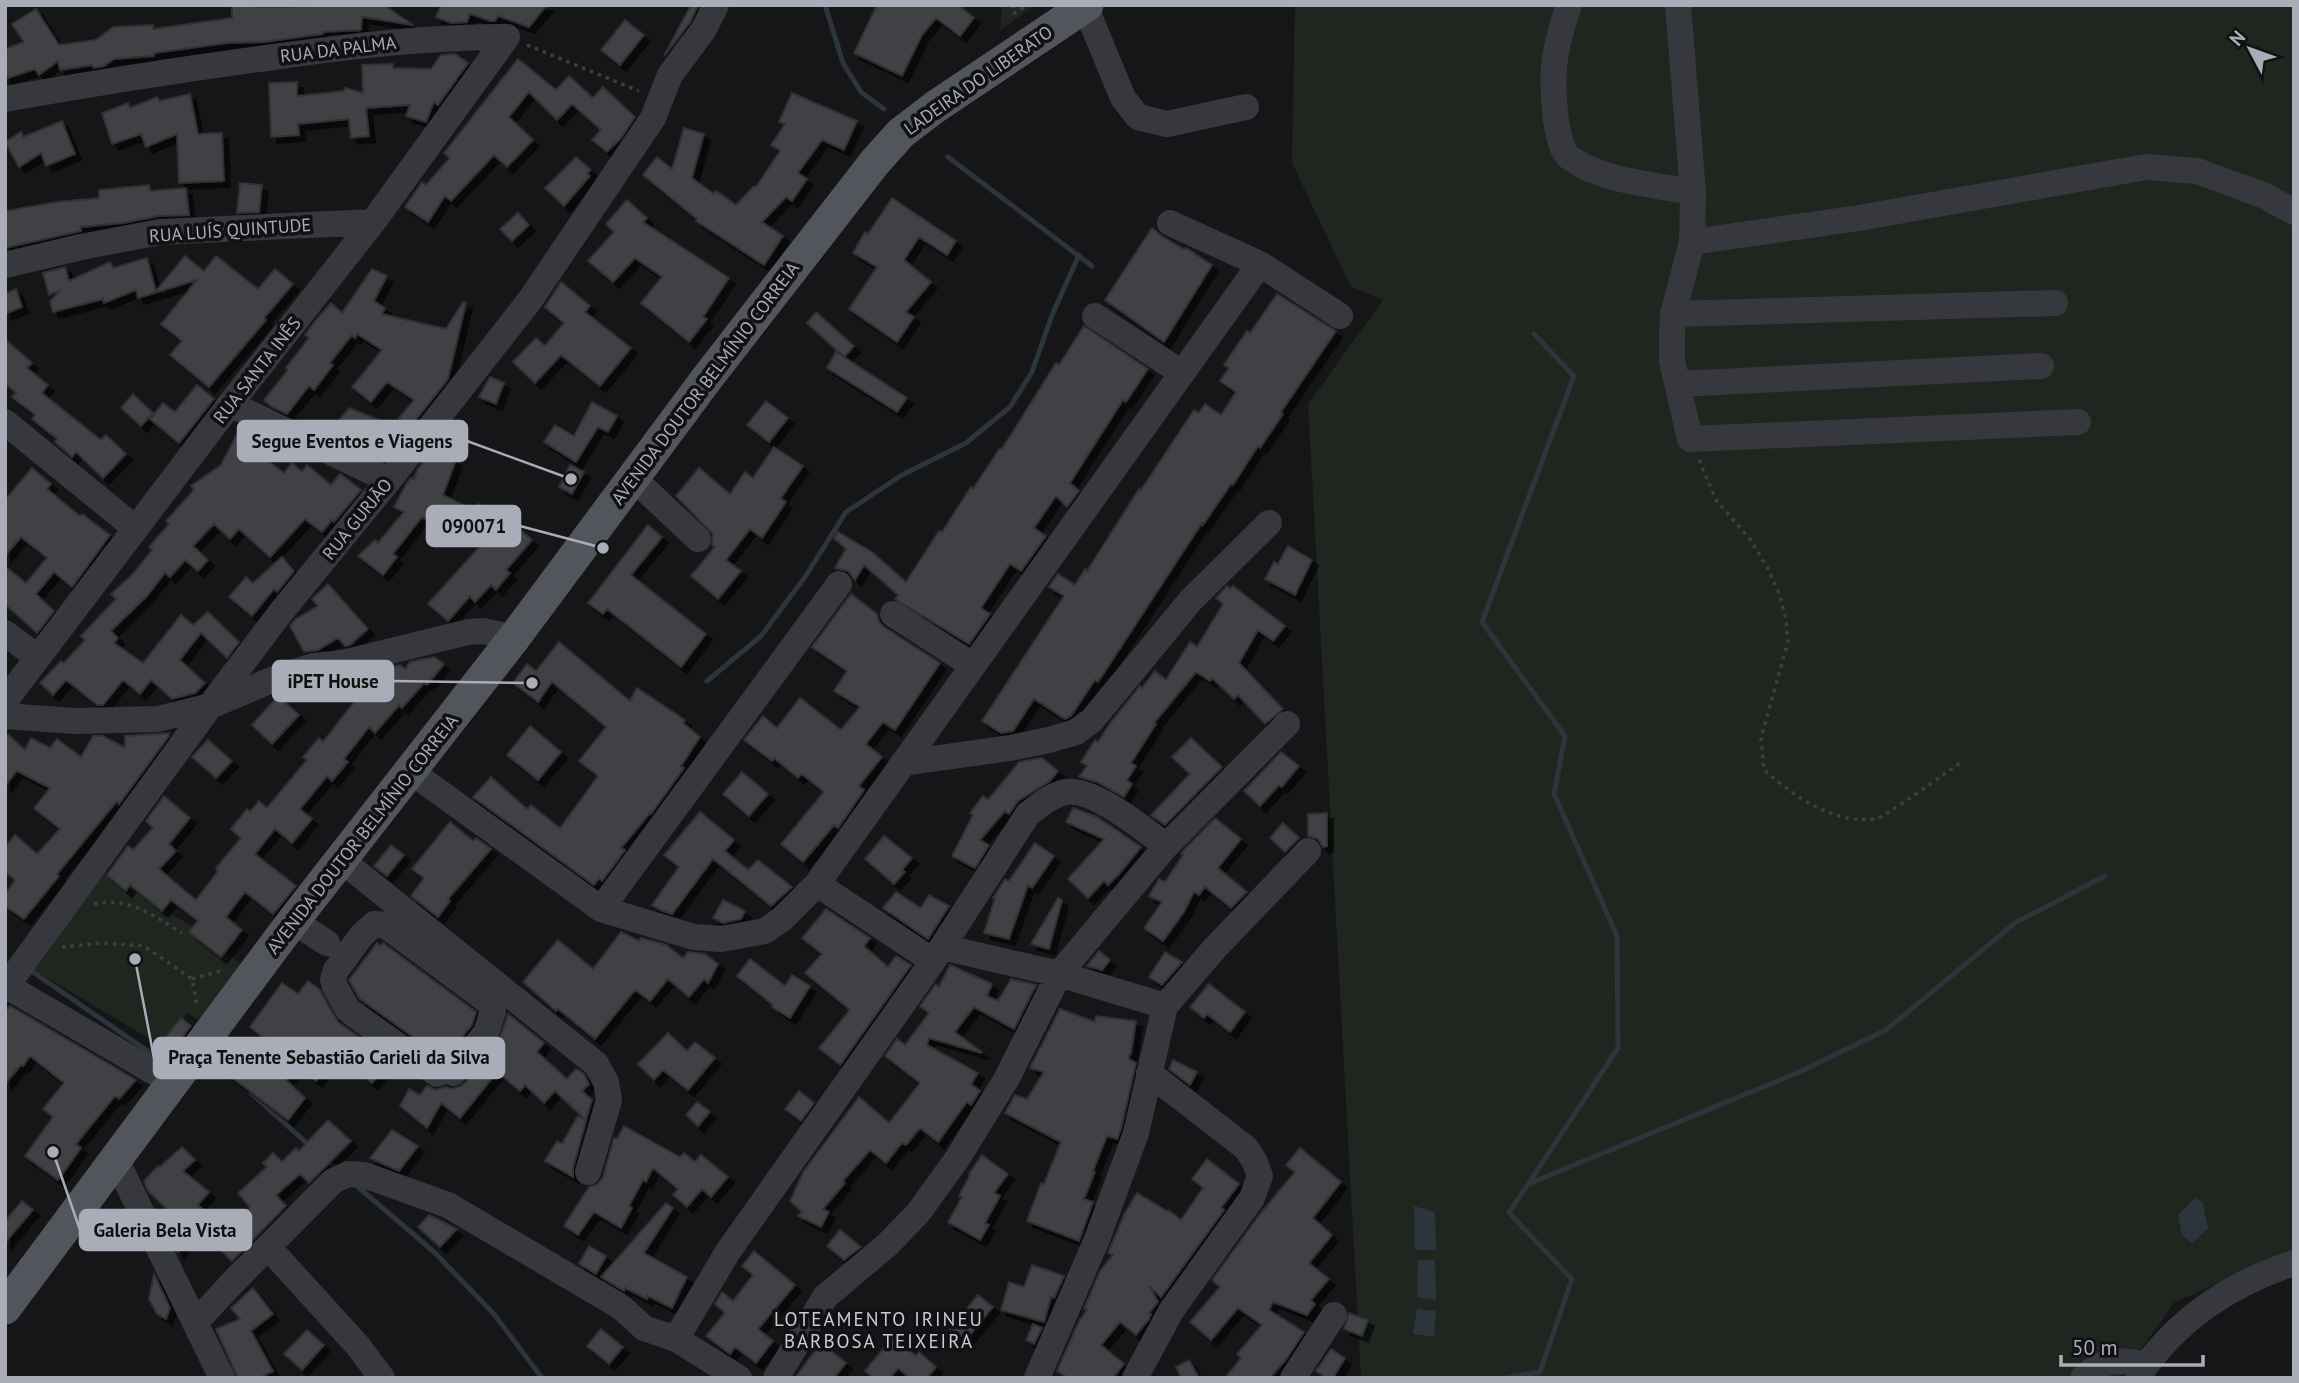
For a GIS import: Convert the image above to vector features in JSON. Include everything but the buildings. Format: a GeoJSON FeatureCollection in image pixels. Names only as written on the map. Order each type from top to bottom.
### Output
{"type":"FeatureCollection","features":[{"type":"Feature","properties":{"kind":"main road","name":"LADEIRA DO LIBERATO"},"geometry":{"type":"LineString","coordinates":[[875,162],[901,134],[935,107],[1086,6]]}},
{"type":"Feature","properties":{"kind":"main road","name":"AVENIDA DOUTOR BELMÍNIO CORREIA"},"geometry":{"type":"LineString","coordinates":[[5,1308],[340,859],[514,638],[875,162]]}},
{"type":"Feature","properties":{"kind":"street","name":"RUA GURJÃO"},"geometry":{"type":"LineString","coordinates":[[6,986],[209,706],[530,300],[653,118],[670,75],[704,29],[716,5]]}},
{"type":"Feature","properties":{"kind":"street"},"geometry":{"type":"LineString","coordinates":[[1569,5],[1555,60],[1555,106],[1559,141],[1566,155],[1583,165],[1623,179],[1693,192]]}},
{"type":"Feature","properties":{"kind":"street"},"geometry":{"type":"LineString","coordinates":[[1678,5],[1693,192],[1692,242],[1673,314],[1672,361],[1690,439],[2078,422]]}},
{"type":"Feature","properties":{"kind":"street"},"geometry":{"type":"LineString","coordinates":[[1086,6],[1123,98],[1138,117],[1167,124],[1246,107]]}},
{"type":"Feature","properties":{"kind":"street","name":"RUA DA PALMA"},"geometry":{"type":"LineString","coordinates":[[5,99],[137,75],[312,52],[431,38],[507,37]]}},
{"type":"Feature","properties":{"kind":"street","name":"RUA SANTA INÊS"},"geometry":{"type":"LineString","coordinates":[[5,701],[230,404],[373,222],[507,37]]}},
{"type":"Feature","properties":{"kind":"street"},"geometry":{"type":"LineString","coordinates":[[1692,242],[1859,218],[2146,167],[2197,171],[2265,196],[2294,212]]}},
{"type":"Feature","properties":{"kind":"street","name":"RUA LUÍS QUINTUDE"},"geometry":{"type":"LineString","coordinates":[[5,265],[160,232],[373,222]]}},
{"type":"Feature","properties":{"kind":"street"},"geometry":{"type":"LineString","coordinates":[[1170,223],[1260,264],[1340,316]]}},
{"type":"Feature","properties":{"kind":"street"},"geometry":{"type":"LineString","coordinates":[[410,771],[601,909],[694,937],[721,939],[765,931],[782,919],[817,884],[1260,264]]}},
{"type":"Feature","properties":{"kind":"street"},"geometry":{"type":"LineString","coordinates":[[1673,314],[2055,303]]}},
{"type":"Feature","properties":{"kind":"street"},"geometry":{"type":"LineString","coordinates":[[1095,316],[1182,373]]}},
{"type":"Feature","properties":{"kind":"street"},"geometry":{"type":"LineString","coordinates":[[1678,384],[2041,366]]}},
{"type":"Feature","properties":{"kind":"street"},"geometry":{"type":"LineString","coordinates":[[230,404],[389,480]]}},
{"type":"Feature","properties":{"kind":"street"},"geometry":{"type":"LineString","coordinates":[[5,422],[135,528]]}},
{"type":"Feature","properties":{"kind":"street"},"geometry":{"type":"LineString","coordinates":[[634,478],[698,539]]}},
{"type":"Feature","properties":{"kind":"street"},"geometry":{"type":"LineString","coordinates":[[903,762],[1010,748],[1076,732],[1092,720],[1191,600],[1269,523]]}},
{"type":"Feature","properties":{"kind":"street"},"geometry":{"type":"LineString","coordinates":[[601,909],[839,584]]}},
{"type":"Feature","properties":{"kind":"street"},"geometry":{"type":"LineString","coordinates":[[893,614],[972,665]]}},
{"type":"Feature","properties":{"kind":"street"},"geometry":{"type":"LineString","coordinates":[[5,716],[75,721],[158,719],[209,706],[313,666],[342,663],[468,632],[483,631],[514,638]]}},
{"type":"Feature","properties":{"kind":"street"},"geometry":{"type":"LineString","coordinates":[[5,632],[37,657]]}},
{"type":"Feature","properties":{"kind":"street"},"geometry":{"type":"LineString","coordinates":[[776,1378],[825,1297],[903,1230],[957,1159],[1007,1077],[1059,974],[1166,846],[1287,724]]}},
{"type":"Feature","properties":{"kind":"street"},"geometry":{"type":"LineString","coordinates":[[676,1339],[727,1253],[938,954],[1028,814],[1048,800],[1068,792],[1093,797],[1166,846]]}},
{"type":"Feature","properties":{"kind":"street"},"geometry":{"type":"LineString","coordinates":[[1037,1378],[1097,1239],[1136,1133],[1165,1006],[1215,948],[1308,851]]}},
{"type":"Feature","properties":{"kind":"street"},"geometry":{"type":"LineString","coordinates":[[340,859],[596,1064],[606,1082],[609,1100],[588,1172]]}},
{"type":"Feature","properties":{"kind":"street"},"geometry":{"type":"LineString","coordinates":[[817,884],[938,954],[1059,974],[1165,1006]]}},
{"type":"Feature","properties":{"kind":"street"},"geometry":{"type":"LineString","coordinates":[[293,921],[338,952]]}},
{"type":"Feature","properties":{"kind":"street"},"geometry":{"type":"LineString","coordinates":[[374,924],[385,925],[489,1002],[493,1011],[486,1033],[445,1073],[348,1010],[333,979],[338,952],[374,924]]}},
{"type":"Feature","properties":{"kind":"street"},"geometry":{"type":"LineString","coordinates":[[6,986],[173,1083]]}},
{"type":"Feature","properties":{"kind":"street"},"geometry":{"type":"LineString","coordinates":[[1135,1378],[1171,1311],[1251,1198],[1260,1176],[1246,1148],[1149,1073]]}},
{"type":"Feature","properties":{"kind":"street"},"geometry":{"type":"LineString","coordinates":[[116,1160],[222,1378]]}},
{"type":"Feature","properties":{"kind":"street"},"geometry":{"type":"LineString","coordinates":[[195,1323],[333,1181],[348,1174],[364,1175],[448,1205],[621,1307],[644,1328],[676,1339],[708,1368],[739,1378]]}},
{"type":"Feature","properties":{"kind":"street"},"geometry":{"type":"LineString","coordinates":[[268,1247],[358,1346],[382,1378]]}},
{"type":"Feature","properties":{"kind":"street"},"geometry":{"type":"LineString","coordinates":[[2083,1378],[2094,1367],[2114,1360],[2142,1371],[2184,1322],[2214,1300],[2251,1280],[2294,1263]]}},
{"type":"Feature","properties":{"kind":"street"},"geometry":{"type":"LineString","coordinates":[[1293,1378],[1334,1315]]}},
{"type":"Feature","properties":{"kind":"path"},"geometry":{"type":"LineString","coordinates":[[1014,5],[1012,12],[1015,13],[1027,5]]}},
{"type":"Feature","properties":{"kind":"path"},"geometry":{"type":"LineString","coordinates":[[507,37],[661,100]]}},
{"type":"Feature","properties":{"kind":"path"},"geometry":{"type":"LineString","coordinates":[[1690,439],[1716,500],[1750,538],[1767,567],[1779,593],[1786,620],[1788,641],[1761,737],[1765,770],[1794,796],[1838,816],[1877,819],[1960,763]]}},
{"type":"Feature","properties":{"kind":"path"},"geometry":{"type":"LineString","coordinates":[[90,906],[115,903],[135,905],[182,933]]}},
{"type":"Feature","properties":{"kind":"path"},"geometry":{"type":"LineString","coordinates":[[36,947],[42,949],[102,943],[144,946],[192,979],[197,1005],[220,1021]]}},
{"type":"Feature","properties":{"kind":"shaded area"},"geometry":{"type":"Polygon","coordinates":[[[1002,5],[1036,5],[1000,30],[1002,5]]]}},
{"type":"Feature","properties":{"kind":"shaded area"},"geometry":{"type":"Polygon","coordinates":[[[1295,5],[2294,5],[2294,1250],[2175,1302],[2120,1378],[1361,1378],[1308,404],[1383,300],[1351,287],[1292,163],[1295,5]]]}},
{"type":"Feature","properties":{"kind":"shaded area"},"geometry":{"type":"Polygon","coordinates":[[[100,870],[128,892],[132,887],[187,923],[242,965],[201,1021],[187,1013],[165,1048],[29,967],[100,870]]]}},
{"type":"Feature","properties":{"kind":"shaded area"},"geometry":{"type":"Polygon","coordinates":[[[2195,1198],[2203,1203],[2208,1229],[2192,1243],[2182,1235],[2178,1215],[2195,1198]]]}},
{"type":"Feature","properties":{"kind":"shaded area"},"geometry":{"type":"Polygon","coordinates":[[[1414,1206],[1435,1212],[1436,1250],[1415,1250],[1414,1206]]]}},
{"type":"Feature","properties":{"kind":"shaded area"},"geometry":{"type":"Polygon","coordinates":[[[1418,1260],[1435,1260],[1436,1300],[1417,1297],[1418,1260]]]}},
{"type":"Feature","properties":{"kind":"shaded area"},"geometry":{"type":"Polygon","coordinates":[[[1417,1309],[1436,1311],[1434,1337],[1413,1334],[1417,1309]]]}},
{"type":"Feature","properties":{"kind":"waterway"},"geometry":{"type":"LineString","coordinates":[[825,5],[843,63],[861,92],[884,109]]}},
{"type":"Feature","properties":{"kind":"waterway"},"geometry":{"type":"LineString","coordinates":[[948,157],[1092,266]]}},
{"type":"Feature","properties":{"kind":"waterway"},"geometry":{"type":"LineString","coordinates":[[707,681],[761,636],[805,577],[846,512],[902,475],[966,443],[1010,407],[1032,372],[1052,315],[1079,255]]}},
{"type":"Feature","properties":{"kind":"waterway"},"geometry":{"type":"LineString","coordinates":[[1506,1378],[1540,1372],[1572,1279],[1509,1213],[1618,1048],[1617,936],[1554,794],[1565,736],[1482,622],[1574,376],[1534,334]]}},
{"type":"Feature","properties":{"kind":"waterway"},"geometry":{"type":"LineString","coordinates":[[1528,1184],[1797,1073],[1886,1030],[2015,923],[2105,876]]}},
{"type":"Feature","properties":{"kind":"waterway"},"geometry":{"type":"LineString","coordinates":[[30,970],[165,1063]]}},
{"type":"Feature","properties":{"kind":"waterway"},"geometry":{"type":"LineString","coordinates":[[251,1093],[311,1147]]}},
{"type":"Feature","properties":{"kind":"waterway"},"geometry":{"type":"LineString","coordinates":[[324,1158],[333,1166]]}},
{"type":"Feature","properties":{"kind":"waterway"},"geometry":{"type":"LineString","coordinates":[[358,1187],[433,1251],[494,1314],[542,1378]]}},
{"type":"Feature","properties":{"kind":"place","name":"Segue Eventos e Viagens"},"geometry":{"type":"Point","coordinates":[571,479]}},
{"type":"Feature","properties":{"kind":"place","name":"090071"},"geometry":{"type":"Point","coordinates":[603,548]}},
{"type":"Feature","properties":{"kind":"place","name":"iPET House"},"geometry":{"type":"Point","coordinates":[532,683]}},
{"type":"Feature","properties":{"kind":"place","name":"Praça Tenente Sebastião Carieli da Silva"},"geometry":{"type":"Point","coordinates":[135,959]}},
{"type":"Feature","properties":{"kind":"place","name":"Galeria Bela Vista"},"geometry":{"type":"Point","coordinates":[53,1152]}},
{"type":"Feature","properties":{"kind":"district","name":"LOTEAMENTO IRINEU BARBOSA TEIXEIRA"},"geometry":{"type":"Point","coordinates":[879,1330]}}]}
